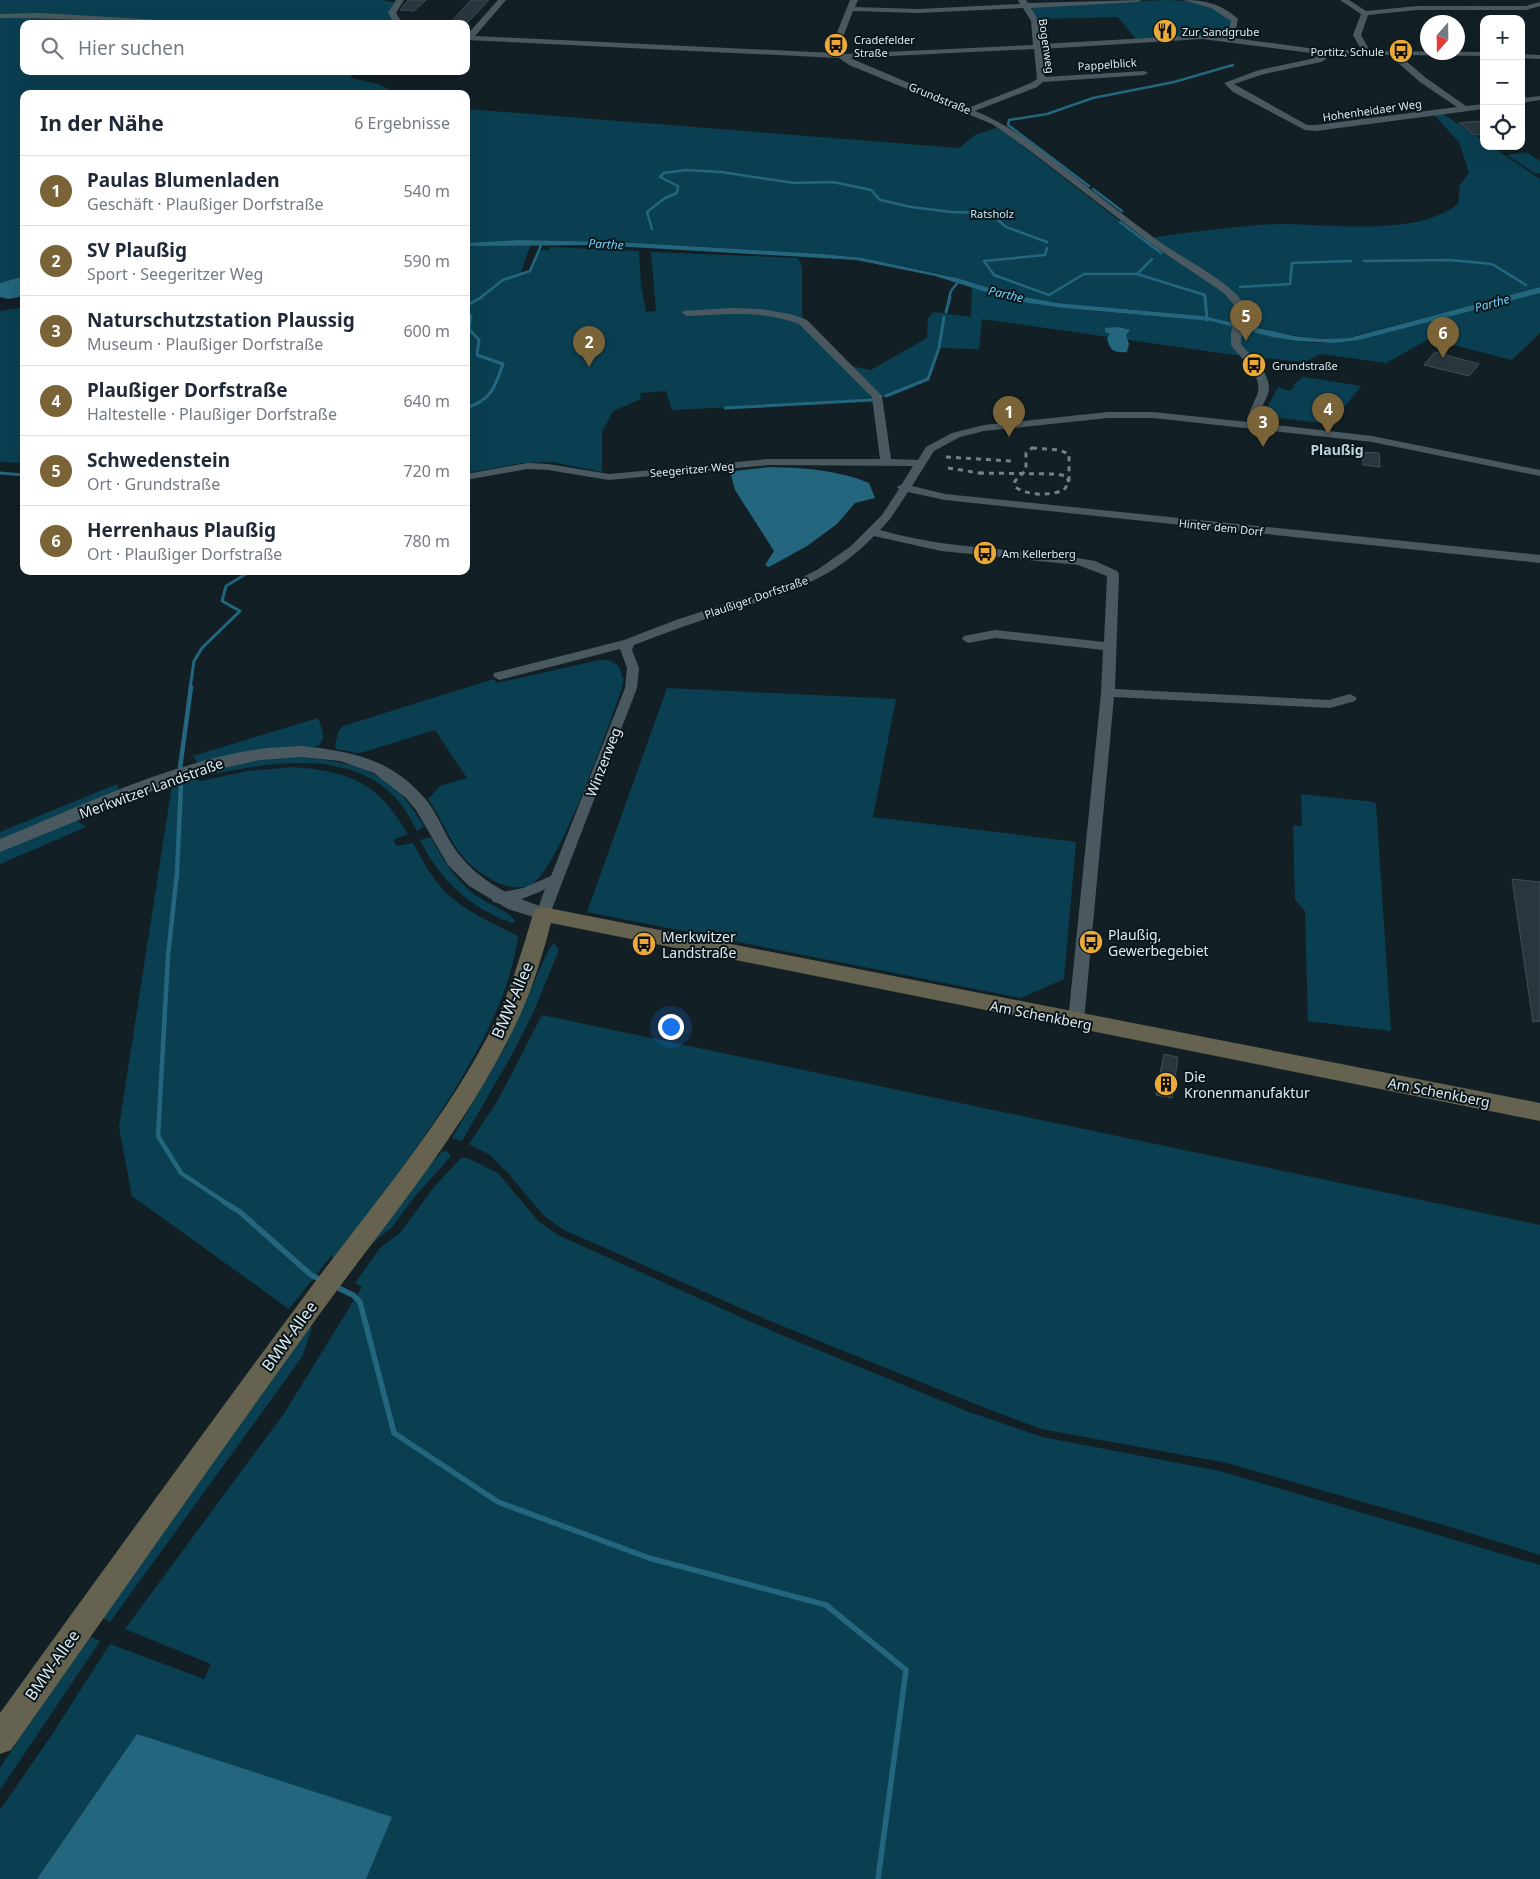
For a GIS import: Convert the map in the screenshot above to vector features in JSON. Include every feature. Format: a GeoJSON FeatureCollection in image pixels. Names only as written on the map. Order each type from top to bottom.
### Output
{"type":"FeatureCollection","features":[{"type":"Feature","properties":{"kind":"main road","name":"Am Schenkberg"},"geometry":{"type":"LineString","coordinates":[[543,914],[1076,1022],[1540,1112]]}},
{"type":"Feature","properties":{"kind":"main road","name":"BMW-Allee"},"geometry":{"type":"LineString","coordinates":[[0,1739],[343,1262],[435,1140],[474,1081],[522,984],[543,914]]}},
{"type":"Feature","properties":{"kind":"street"},"geometry":{"type":"LineString","coordinates":[[396,20],[392,13],[400,0]]}},
{"type":"Feature","properties":{"kind":"street"},"geometry":{"type":"LineString","coordinates":[[470,36],[502,0]]}},
{"type":"Feature","properties":{"kind":"street"},"geometry":{"type":"LineString","coordinates":[[841,56],[836,50],[836,45],[854,0]]}},
{"type":"Feature","properties":{"kind":"street"},"geometry":{"type":"LineString","coordinates":[[850,9],[918,11],[1024,3],[1138,0]]}},
{"type":"Feature","properties":{"kind":"street"},"geometry":{"type":"LineString","coordinates":[[1187,0],[1217,7],[1228,13],[1235,22],[1230,39]]}},
{"type":"Feature","properties":{"kind":"street"},"geometry":{"type":"LineString","coordinates":[[1344,0],[1365,13],[1417,8],[1526,8],[1540,10]]}},
{"type":"Feature","properties":{"kind":"street","name":"Bogenweg"},"geometry":{"type":"LineString","coordinates":[[969,110],[1034,85],[1041,80],[1035,21],[1024,3]]}},
{"type":"Feature","properties":{"kind":"street"},"geometry":{"type":"LineString","coordinates":[[1526,8],[1540,4]]}},
{"type":"Feature","properties":{"kind":"street"},"geometry":{"type":"LineString","coordinates":[[1365,13],[1357,35],[1367,52]]}},
{"type":"Feature","properties":{"kind":"street"},"geometry":{"type":"LineString","coordinates":[[0,16],[41,15],[126,20]]}},
{"type":"Feature","properties":{"kind":"street"},"geometry":{"type":"LineString","coordinates":[[470,38],[841,56],[1202,37],[1323,52],[1480,54]]}},
{"type":"Feature","properties":{"kind":"street","name":"Hohenheidaer Weg"},"geometry":{"type":"LineString","coordinates":[[1323,52],[1322,57],[1318,60],[1262,72],[1228,83],[1236,90],[1311,128],[1480,107]]}},
{"type":"Feature","properties":{"kind":"street"},"geometry":{"type":"LineString","coordinates":[[1391,53],[1423,80],[1465,109]]}},
{"type":"Feature","properties":{"kind":"street","name":"Grundstraße"},"geometry":{"type":"LineString","coordinates":[[841,56],[852,63],[995,122],[1160,246],[1227,291],[1239,304],[1236,345],[1254,365],[1264,384],[1263,392],[1253,416],[1253,425]]}},
{"type":"Feature","properties":{"kind":"street"},"geometry":{"type":"LineString","coordinates":[[1525,56],[1540,57]]}},
{"type":"Feature","properties":{"kind":"street","name":"Pappelblick"},"geometry":{"type":"LineString","coordinates":[[1041,80],[1144,73]]}},
{"type":"Feature","properties":{"kind":"street"},"geometry":{"type":"LineString","coordinates":[[1525,100],[1540,98]]}},
{"type":"Feature","properties":{"kind":"street"},"geometry":{"type":"LineString","coordinates":[[687,313],[758,312],[792,317],[803,322],[878,396],[886,461]]}},
{"type":"Feature","properties":{"kind":"street","name":"Plaußiger Dorfstraße"},"geometry":{"type":"LineString","coordinates":[[499,676],[628,643],[680,623],[799,584],[821,573],[854,549],[886,517],[903,487],[930,449],[949,438],[973,430],[1132,414],[1253,425],[1372,439],[1508,464],[1540,473]]}},
{"type":"Feature","properties":{"kind":"street","name":"Seegeritzer Weg"},"geometry":{"type":"LineString","coordinates":[[470,476],[526,466],[548,467],[609,477],[768,462],[886,461],[919,463]]}},
{"type":"Feature","properties":{"kind":"street","name":"Hinter dem Dorf"},"geometry":{"type":"LineString","coordinates":[[903,487],[945,497],[1540,559]]}},
{"type":"Feature","properties":{"kind":"street"},"geometry":{"type":"LineString","coordinates":[[872,532],[895,539],[944,548],[1101,566],[1113,574],[1108,693],[1076,1022]]}},
{"type":"Feature","properties":{"kind":"street"},"geometry":{"type":"LineString","coordinates":[[968,639],[995,634],[1111,647]]}},
{"type":"Feature","properties":{"kind":"street","name":"Winzerweg"},"geometry":{"type":"LineString","coordinates":[[543,914],[631,688],[633,668],[626,650],[628,643]]}},
{"type":"Feature","properties":{"kind":"street"},"geometry":{"type":"LineString","coordinates":[[1108,693],[1330,704],[1350,698]]}},
{"type":"Feature","properties":{"kind":"street","name":"Merkwitzer Landstraße"},"geometry":{"type":"LineString","coordinates":[[0,846],[126,794],[179,775],[236,758],[289,751],[340,756],[374,767],[388,774],[411,793],[426,813],[454,860],[467,875],[498,898],[516,906],[543,914]]}},
{"type":"Feature","properties":{"kind":"street"},"geometry":{"type":"LineString","coordinates":[[498,898],[526,892],[556,879]]}},
{"type":"Feature","properties":{"kind":"green space"},"geometry":{"type":"Polygon","coordinates":[[[0,0],[383,0],[397,3],[392,13],[396,20],[20,20],[20,75],[352,75],[350,78],[379,84],[390,90],[20,90],[20,277],[0,283],[0,0]]]}},
{"type":"Feature","properties":{"kind":"green space"},"geometry":{"type":"Polygon","coordinates":[[[1166,0],[1185,1],[1212,7],[1232,21],[1228,36],[1136,39],[1118,17],[1036,19],[1031,7],[1166,0]]]}},
{"type":"Feature","properties":{"kind":"green space","name":"Ratsholz"},"geometry":{"type":"Polygon","coordinates":[[[470,109],[959,148],[975,135],[996,128],[1006,133],[1143,239],[1260,225],[1389,226],[1415,222],[1438,215],[1458,204],[1460,185],[1469,173],[1459,142],[1434,115],[1443,114],[1480,138],[1480,150],[1497,150],[1540,179],[1540,287],[1347,338],[1322,339],[1284,334],[1203,316],[1047,302],[996,291],[951,276],[863,258],[616,242],[519,240],[470,243],[470,109]]]}},
{"type":"Feature","properties":{"kind":"green space"},"geometry":{"type":"Polygon","coordinates":[[[1526,152],[1540,161],[1540,173],[1536,174],[1507,155],[1526,152]]]}},
{"type":"Feature","properties":{"kind":"green space"},"geometry":{"type":"Polygon","coordinates":[[[531,244],[521,272],[530,271],[539,250],[549,250],[550,247],[639,251],[641,285],[646,312],[656,311],[651,252],[798,258],[802,267],[802,316],[851,366],[871,370],[927,338],[928,318],[934,312],[971,317],[972,287],[1030,303],[1090,311],[1211,321],[1282,339],[1320,343],[1358,340],[1540,293],[1540,333],[1512,360],[1429,339],[1386,363],[1321,354],[1305,362],[1234,355],[982,319],[979,349],[940,348],[928,379],[886,396],[872,400],[672,410],[666,391],[640,393],[641,399],[613,411],[602,432],[602,472],[552,462],[522,463],[470,472],[470,246],[531,244]]]}},
{"type":"Feature","properties":{"kind":"green space"},"geometry":{"type":"Polygon","coordinates":[[[20,308],[20,463],[0,462],[0,311],[20,308]]]}},
{"type":"Feature","properties":{"kind":"green space"},"geometry":{"type":"Polygon","coordinates":[[[1303,377],[1361,386],[1335,419],[1336,425],[1272,417],[1265,412],[1278,387],[1290,391],[1295,386],[1293,385],[1303,377]]]}},
{"type":"Feature","properties":{"kind":"green space"},"geometry":{"type":"Polygon","coordinates":[[[600,660],[612,662],[618,666],[622,673],[622,678],[624,678],[622,688],[595,763],[567,829],[540,877],[528,886],[512,887],[498,883],[484,875],[465,859],[453,843],[428,799],[440,786],[467,778],[435,730],[358,753],[336,749],[335,746],[338,732],[343,726],[494,679],[497,683],[600,660]]]}},
{"type":"Feature","properties":{"kind":"green space"},"geometry":{"type":"Polygon","coordinates":[[[667,688],[896,699],[873,817],[1076,842],[1064,979],[1021,998],[587,912],[667,688]]]}},
{"type":"Feature","properties":{"kind":"green space"},"geometry":{"type":"Polygon","coordinates":[[[318,718],[323,736],[318,746],[199,765],[193,756],[318,718]]]}},
{"type":"Feature","properties":{"kind":"green space"},"geometry":{"type":"Polygon","coordinates":[[[305,757],[344,763],[360,768],[389,783],[413,809],[424,827],[417,831],[401,804],[382,785],[359,773],[334,766],[307,763],[280,764],[202,776],[198,773],[259,759],[305,757]]]}},
{"type":"Feature","properties":{"kind":"green space"},"geometry":{"type":"Polygon","coordinates":[[[294,767],[332,772],[348,777],[362,783],[374,792],[386,803],[408,834],[393,840],[397,846],[413,843],[432,875],[445,892],[489,922],[518,936],[511,971],[499,1004],[477,1052],[453,1092],[404,1164],[335,1258],[331,1256],[289,1309],[132,1196],[119,1127],[172,785],[191,779],[201,781],[248,771],[294,767]]]}},
{"type":"Feature","properties":{"kind":"green space"},"geometry":{"type":"Polygon","coordinates":[[[117,784],[120,793],[0,842],[0,832],[117,784]]]}},
{"type":"Feature","properties":{"kind":"green space"},"geometry":{"type":"Polygon","coordinates":[[[1301,794],[1373,802],[1376,804],[1391,1031],[1308,1021],[1305,911],[1295,900],[1293,825],[1302,826],[1301,794]]]}},
{"type":"Feature","properties":{"kind":"green space"},"geometry":{"type":"Polygon","coordinates":[[[75,819],[86,827],[0,864],[0,850],[75,819]]]}},
{"type":"Feature","properties":{"kind":"green space"},"geometry":{"type":"Polygon","coordinates":[[[431,837],[447,864],[466,887],[483,900],[508,914],[515,921],[512,923],[497,917],[457,891],[436,867],[420,840],[431,837]]]}},
{"type":"Feature","properties":{"kind":"green space"},"geometry":{"type":"Polygon","coordinates":[[[554,943],[559,950],[533,1013],[514,1051],[462,1141],[452,1138],[504,1049],[549,949],[554,943]]]}},
{"type":"Feature","properties":{"kind":"green space"},"geometry":{"type":"Polygon","coordinates":[[[542,1015],[1540,1225],[1540,1555],[1457,1529],[1227,1463],[1041,1429],[775,1323],[564,1230],[544,1216],[490,1155],[469,1144],[498,1100],[542,1015]]]}},
{"type":"Feature","properties":{"kind":"green space"},"geometry":{"type":"Polygon","coordinates":[[[447,1151],[451,1156],[416,1195],[392,1227],[369,1246],[412,1184],[442,1152],[447,1151]]]}},
{"type":"Feature","properties":{"kind":"green space"},"geometry":{"type":"Polygon","coordinates":[[[461,1158],[467,1158],[498,1173],[539,1222],[560,1236],[772,1331],[969,1412],[1042,1437],[1220,1471],[1540,1565],[1540,1879],[0,1879],[0,1810],[51,1736],[110,1644],[204,1679],[211,1664],[125,1629],[285,1412],[362,1287],[355,1283],[380,1248],[400,1233],[434,1187],[461,1158]]]}},
{"type":"Feature","properties":{"kind":"green space"},"geometry":{"type":"Polygon","coordinates":[[[308,1326],[312,1327],[302,1357],[110,1622],[99,1616],[308,1326]]]}},
{"type":"Feature","properties":{"kind":"green space"},"geometry":{"type":"Polygon","coordinates":[[[88,1636],[100,1641],[0,1790],[0,1768],[88,1636]]]}},
{"type":"Feature","properties":{"kind":"water","name":"Parthe"},"geometry":{"type":"Polygon","coordinates":[[[519,240],[616,242],[863,258],[957,278],[1008,294],[1057,303],[1203,316],[1294,336],[1322,339],[1349,338],[1540,287],[1540,293],[1359,340],[1334,343],[1296,341],[1272,337],[1211,321],[1063,308],[1029,303],[935,276],[856,260],[596,245],[470,246],[470,243],[519,240]]]}},
{"type":"Feature","properties":{"kind":"water"},"geometry":{"type":"Polygon","coordinates":[[[20,277],[20,297],[8,299],[0,297],[0,283],[20,277]]]}},
{"type":"Feature","properties":{"kind":"water"},"geometry":{"type":"Polygon","coordinates":[[[1118,327],[1130,330],[1126,335],[1129,344],[1127,352],[1113,350],[1108,342],[1107,338],[1110,334],[1105,332],[1105,328],[1118,327]]]}},
{"type":"Feature","properties":{"kind":"water"},"geometry":{"type":"Polygon","coordinates":[[[771,467],[821,470],[845,475],[869,483],[875,498],[855,503],[837,524],[807,546],[769,567],[765,565],[774,551],[735,490],[731,475],[734,471],[771,467]]]}},
{"type":"Feature","properties":{"kind":"water"},"geometry":{"type":"Polygon","coordinates":[[[137,1734],[392,1817],[366,1879],[37,1879],[137,1734]]]}},
{"type":"Feature","properties":{"kind":"building"},"geometry":{"type":"Polygon","coordinates":[[[408,0],[426,0],[414,11],[400,10],[408,0]]]}},
{"type":"Feature","properties":{"kind":"building"},"geometry":{"type":"Polygon","coordinates":[[[471,0],[489,0],[470,20],[453,20],[471,0]]]}},
{"type":"Feature","properties":{"kind":"building"},"geometry":{"type":"Polygon","coordinates":[[[1478,121],[1480,122],[1480,134],[1475,135],[1459,123],[1478,121]]]}},
{"type":"Feature","properties":{"kind":"building"},"geometry":{"type":"Polygon","coordinates":[[[1435,352],[1479,364],[1469,376],[1424,365],[1435,352]]]}},
{"type":"Feature","properties":{"kind":"building"},"geometry":{"type":"Polygon","coordinates":[[[1363,452],[1379,453],[1380,467],[1363,465],[1363,452]]]}},
{"type":"Feature","properties":{"kind":"building"},"geometry":{"type":"Polygon","coordinates":[[[1512,879],[1540,882],[1540,1021],[1533,1022],[1512,879]]]}},
{"type":"Feature","properties":{"kind":"building","name":"Die Kronenmanufaktur"},"geometry":{"type":"Polygon","coordinates":[[[1164,1054],[1178,1057],[1172,1098],[1156,1095],[1164,1054]]]}},
{"type":"Feature","properties":{"kind":"waterway"},"geometry":{"type":"LineString","coordinates":[[1089,186],[1008,125],[1009,120],[1047,114],[1093,98],[1174,82],[1233,65]]}},
{"type":"Feature","properties":{"kind":"waterway"},"geometry":{"type":"LineString","coordinates":[[652,229],[647,212],[665,198],[677,193],[678,186],[660,177],[664,173],[686,170],[721,172],[794,183],[833,182],[871,190],[880,200],[911,207],[951,212],[990,213],[1006,227],[1047,242]]}},
{"type":"Feature","properties":{"kind":"waterway"},"geometry":{"type":"LineString","coordinates":[[1093,189],[1122,211]]}},
{"type":"Feature","properties":{"kind":"waterway"},"geometry":{"type":"LineString","coordinates":[[1120,222],[1161,253]]}},
{"type":"Feature","properties":{"kind":"waterway"},"geometry":{"type":"LineString","coordinates":[[480,298],[503,280],[530,271],[542,243]]}},
{"type":"Feature","properties":{"kind":"waterway","name":"Parthe"},"geometry":{"type":"LineString","coordinates":[[1047,248],[1045,255],[984,261],[994,275],[1049,295],[1084,274],[1137,274]]}},
{"type":"Feature","properties":{"kind":"waterway"},"geometry":{"type":"LineString","coordinates":[[1137,274],[1152,259]]}},
{"type":"Feature","properties":{"kind":"waterway"},"geometry":{"type":"LineString","coordinates":[[1364,261],[1450,260],[1492,264],[1526,285]]}},
{"type":"Feature","properties":{"kind":"waterway"},"geometry":{"type":"LineString","coordinates":[[1240,287],[1290,284],[1292,263],[1351,261]]}},
{"type":"Feature","properties":{"kind":"waterway"},"geometry":{"type":"LineString","coordinates":[[1137,274],[1205,295],[1205,297]]}},
{"type":"Feature","properties":{"kind":"waterway"},"geometry":{"type":"LineString","coordinates":[[949,298],[951,291],[959,281]]}},
{"type":"Feature","properties":{"kind":"waterway"},"geometry":{"type":"LineString","coordinates":[[470,304],[482,297]]}},
{"type":"Feature","properties":{"kind":"waterway"},"geometry":{"type":"LineString","coordinates":[[946,312],[950,297]]}},
{"type":"Feature","properties":{"kind":"waterway"},"geometry":{"type":"LineString","coordinates":[[1205,297],[1207,320]]}},
{"type":"Feature","properties":{"kind":"waterway"},"geometry":{"type":"LineString","coordinates":[[470,316],[470,322]]}},
{"type":"Feature","properties":{"kind":"waterway"},"geometry":{"type":"LineString","coordinates":[[886,396],[928,379],[939,348],[944,317]]}},
{"type":"Feature","properties":{"kind":"waterway"},"geometry":{"type":"LineString","coordinates":[[470,330],[479,340],[477,355],[503,364],[491,392],[487,397],[470,406]]}},
{"type":"Feature","properties":{"kind":"waterway"},"geometry":{"type":"LineString","coordinates":[[725,408],[872,400]]}},
{"type":"Feature","properties":{"kind":"waterway"},"geometry":{"type":"LineString","coordinates":[[0,473],[20,475]]}},
{"type":"Feature","properties":{"kind":"waterway"},"geometry":{"type":"LineString","coordinates":[[190,689],[194,661],[202,648],[240,611],[222,601],[226,586],[244,575]]}},
{"type":"Feature","properties":{"kind":"waterway"},"geometry":{"type":"LineString","coordinates":[[180,768],[191,687]]}},
{"type":"Feature","properties":{"kind":"waterway"},"geometry":{"type":"LineString","coordinates":[[181,784],[177,873],[168,956],[158,1136],[181,1173],[226,1203]]}},
{"type":"Feature","properties":{"kind":"waterway"},"geometry":{"type":"LineString","coordinates":[[224,1202],[240,1212],[311,1275],[323,1281]]}},
{"type":"Feature","properties":{"kind":"waterway"},"geometry":{"type":"LineString","coordinates":[[334,1286],[353,1295],[360,1302],[394,1433],[498,1502],[649,1558],[826,1605],[906,1670],[878,1879]]}},
{"type":"Feature","properties":{"kind":"railway"},"geometry":{"type":"LineString","coordinates":[[1022,474],[1026,470],[1026,453],[1032,448],[1059,450],[1069,454],[1069,482]]}},
{"type":"Feature","properties":{"kind":"railway"},"geometry":{"type":"LineString","coordinates":[[946,457],[1011,461]]}},
{"type":"Feature","properties":{"kind":"railway"},"geometry":{"type":"LineString","coordinates":[[948,468],[980,473]]}},
{"type":"Feature","properties":{"kind":"railway"},"geometry":{"type":"LineString","coordinates":[[980,473],[1022,474]]}},
{"type":"Feature","properties":{"kind":"railway"},"geometry":{"type":"LineString","coordinates":[[980,473],[986,474]]}},
{"type":"Feature","properties":{"kind":"railway"},"geometry":{"type":"LineString","coordinates":[[1022,474],[1057,474],[1066,476],[1069,482]]}},
{"type":"Feature","properties":{"kind":"railway"},"geometry":{"type":"LineString","coordinates":[[1022,474],[1015,481],[1015,487],[1027,492],[1039,494],[1052,493],[1064,490],[1069,482]]}},
{"type":"Feature","properties":{"kind":"place","name":"Zur Sandgrube"},"geometry":{"type":"Point","coordinates":[1165,31]}},
{"type":"Feature","properties":{"kind":"place","name":"Cradefelder Straße"},"geometry":{"type":"Point","coordinates":[836,45]}},
{"type":"Feature","properties":{"kind":"place","name":"Portitz, Schule"},"geometry":{"type":"Point","coordinates":[1401,51]}},
{"type":"Feature","properties":{"kind":"place","name":"Schwedenstein"},"geometry":{"type":"Point","coordinates":[1246,341]}},
{"type":"Feature","properties":{"kind":"place","name":"Herrenhaus Plaußig"},"geometry":{"type":"Point","coordinates":[1443,358]}},
{"type":"Feature","properties":{"kind":"place","name":"Grundstraße"},"geometry":{"type":"Point","coordinates":[1254,365]}},
{"type":"Feature","properties":{"kind":"place","name":"SV Plaußig"},"geometry":{"type":"Point","coordinates":[589,367]}},
{"type":"Feature","properties":{"kind":"place","name":"Plaußiger Dorfstraße"},"geometry":{"type":"Point","coordinates":[1328,434]}},
{"type":"Feature","properties":{"kind":"place","name":"Paulas Blumenladen"},"geometry":{"type":"Point","coordinates":[1009,437]}},
{"type":"Feature","properties":{"kind":"place","name":"Naturschutzstation Plaussig"},"geometry":{"type":"Point","coordinates":[1263,447]}},
{"type":"Feature","properties":{"kind":"place","name":"Am Kellerberg"},"geometry":{"type":"Point","coordinates":[985,553]}},
{"type":"Feature","properties":{"kind":"place","name":"Plaußig, Gewerbegebiet"},"geometry":{"type":"Point","coordinates":[1091,942]}},
{"type":"Feature","properties":{"kind":"place","name":"Merkwitzer Landstraße"},"geometry":{"type":"Point","coordinates":[644,944]}},
{"type":"Feature","properties":{"kind":"place","name":"Die Kronenmanufaktur"},"geometry":{"type":"Point","coordinates":[1166,1084]}},
{"type":"Feature","properties":{"kind":"district","name":"Plaußig"},"geometry":{"type":"Point","coordinates":[1337,449]}}]}
